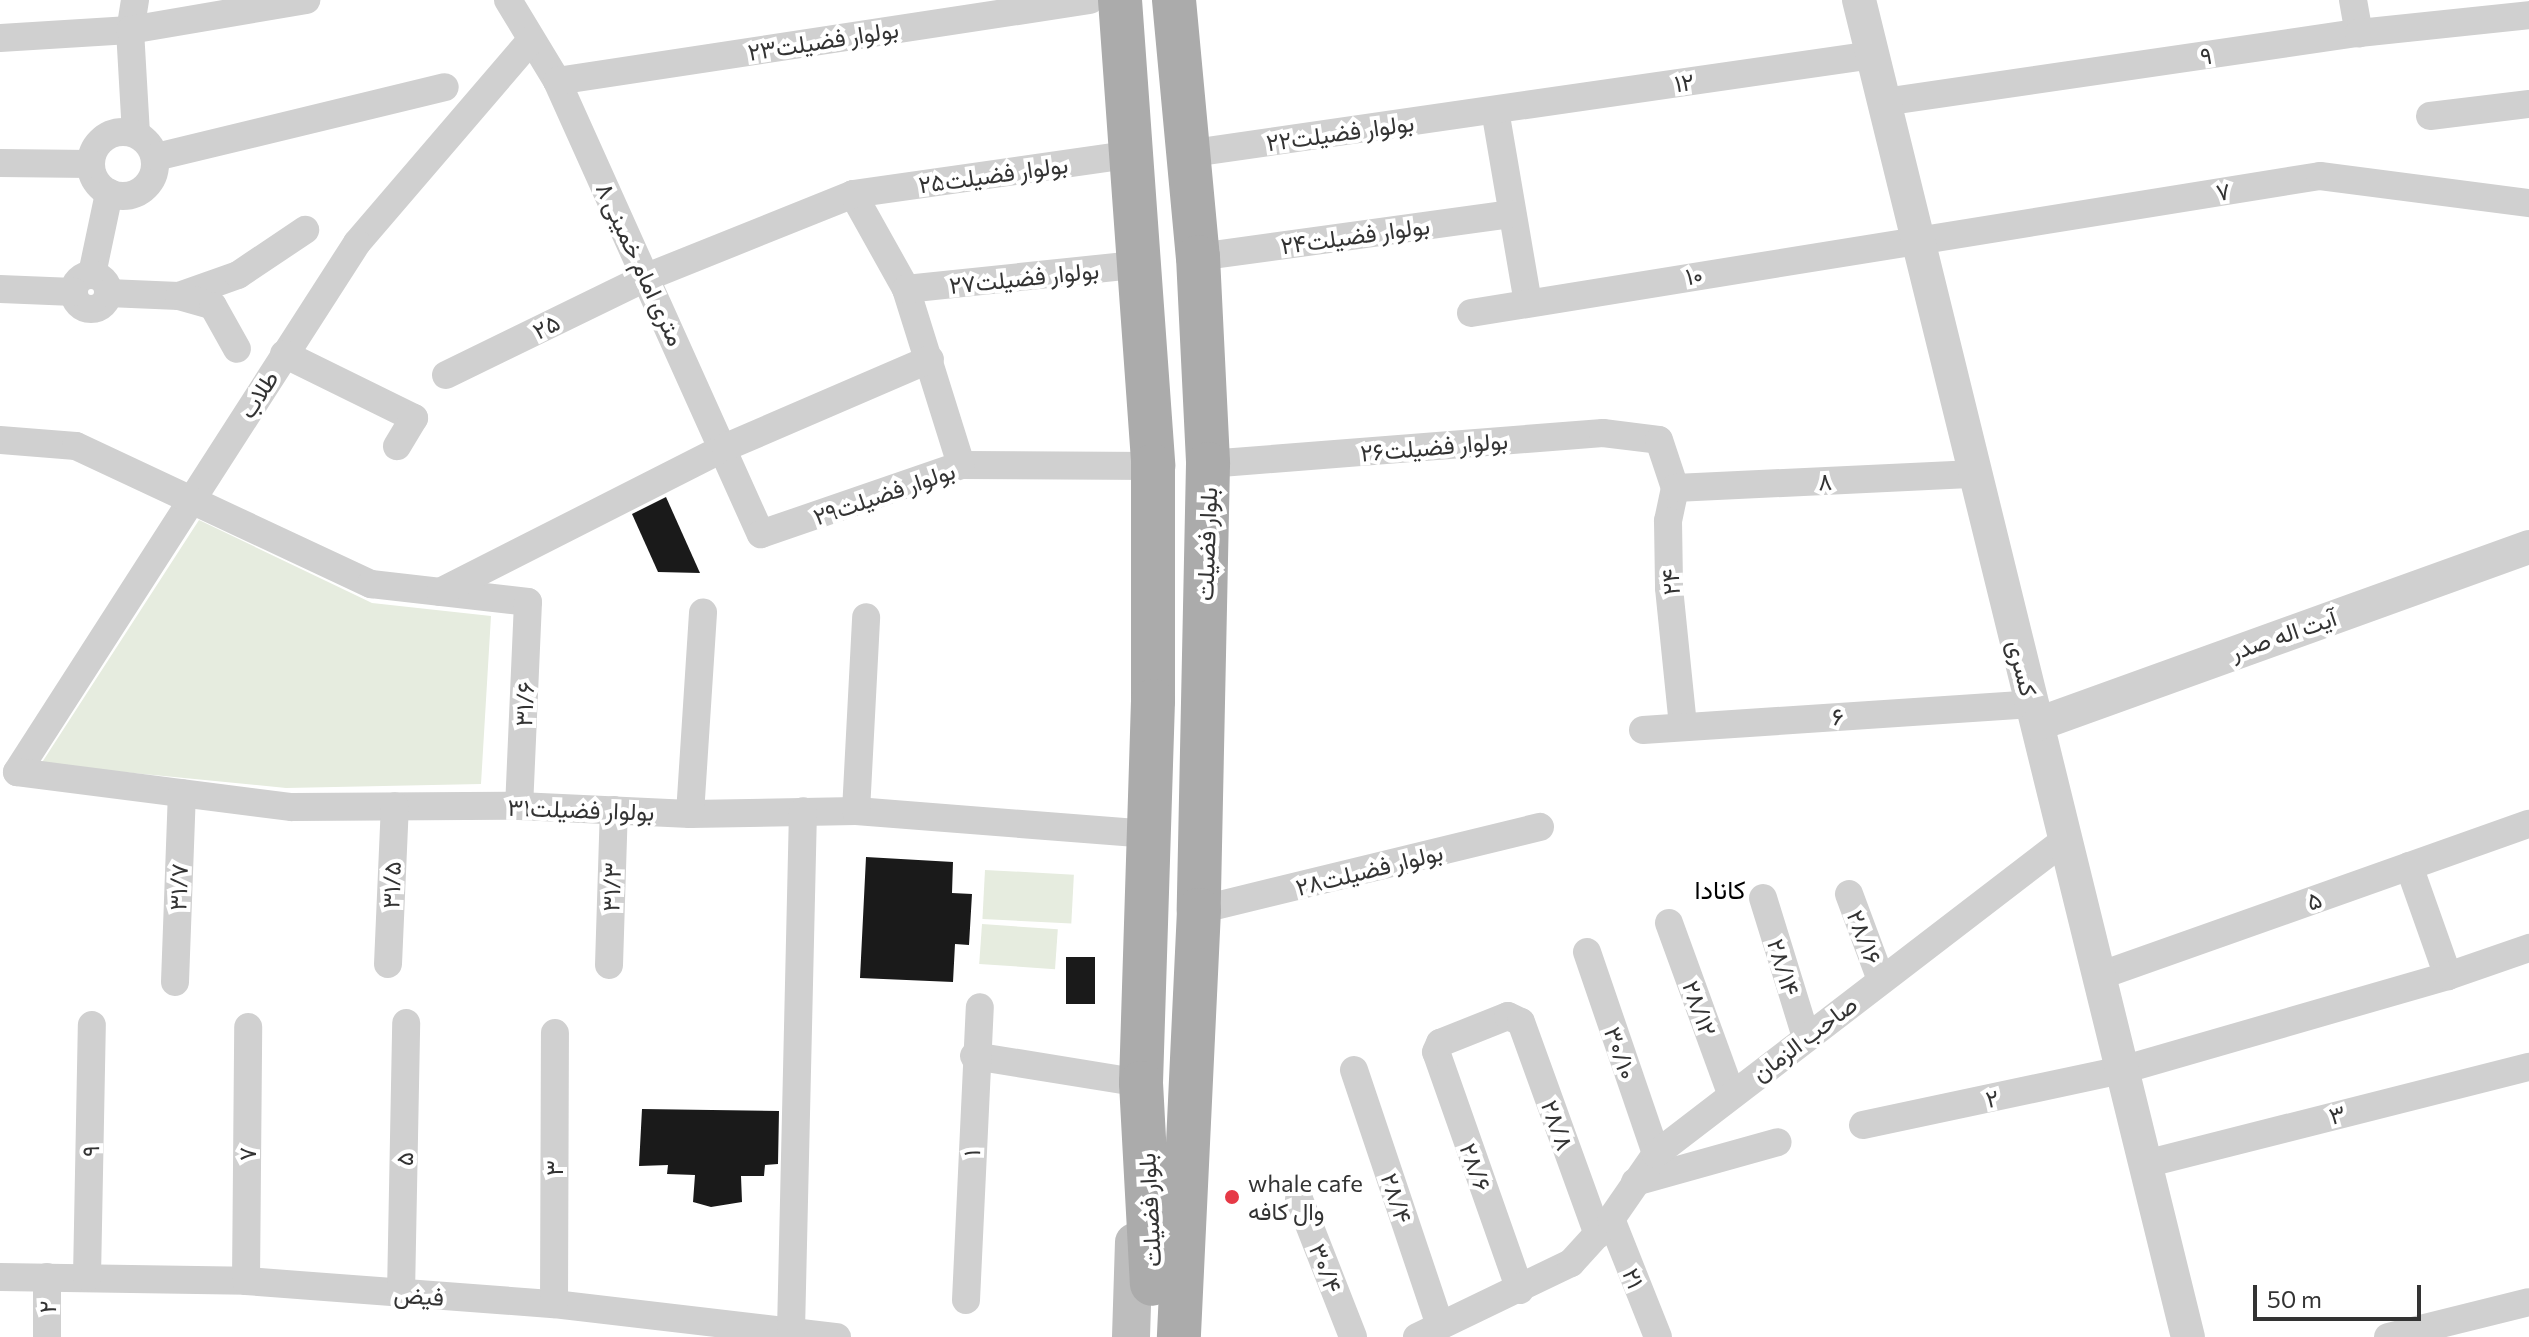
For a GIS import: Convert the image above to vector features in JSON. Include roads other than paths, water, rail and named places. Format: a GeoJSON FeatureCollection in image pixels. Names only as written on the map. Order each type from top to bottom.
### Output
{"type":"FeatureCollection","features":[{"type":"Feature","properties":{"kind":"main road","name":"بلوار فضیلت"},"geometry":{"type":"LineString","coordinates":[[1120,0],[1143,264],[1153,466],[1153,701],[1131,1337]]}},
{"type":"Feature","properties":{"kind":"main road","name":"بلوار فضیلت"},"geometry":{"type":"LineString","coordinates":[[1152,1337],[1191,1090],[1199,910],[1208,464],[1198,257],[1174,0]]}},
{"type":"Feature","properties":{"kind":"main road"},"geometry":{"type":"LineString","coordinates":[[1153,701],[1202,704]]}},
{"type":"Feature","properties":{"kind":"main road","name":"بلوار فضیلت"},"geometry":{"type":"LineString","coordinates":[[1141,1083],[1179,1337]]}},
{"type":"Feature","properties":{"kind":"main road","name":"بلوار فضیلت"},"geometry":{"type":"LineString","coordinates":[[1191,1090],[1203,1255],[1201,1337]]}},
{"type":"Feature","properties":{"kind":"street"},"geometry":{"type":"LineString","coordinates":[[135,0],[130,30],[136,134],[156,157]]}},
{"type":"Feature","properties":{"kind":"street"},"geometry":{"type":"LineString","coordinates":[[0,38],[130,30],[306,0]]}},
{"type":"Feature","properties":{"kind":"street","name":"۸ متری امام خمینی"},"geometry":{"type":"LineString","coordinates":[[508,0],[557,81],[726,447],[761,534]]}},
{"type":"Feature","properties":{"kind":"street","name":"بولوار فضیلت۲۳"},"geometry":{"type":"LineString","coordinates":[[557,81],[1090,0]]}},
{"type":"Feature","properties":{"kind":"street","name":"کسری"},"geometry":{"type":"LineString","coordinates":[[1859,0],[2188,1337]]}},
{"type":"Feature","properties":{"kind":"street"},"geometry":{"type":"LineString","coordinates":[[2353,0],[2359,33]]}},
{"type":"Feature","properties":{"kind":"street","name":"۹"},"geometry":{"type":"LineString","coordinates":[[1884,102],[2359,33],[2529,15]]}},
{"type":"Feature","properties":{"kind":"street","name":"طلاب"},"geometry":{"type":"LineString","coordinates":[[17,772],[357,243],[531,40]]}},
{"type":"Feature","properties":{"kind":"street","name":"۱۲"},"geometry":{"type":"LineString","coordinates":[[1495,110],[1872,55]]}},
{"type":"Feature","properties":{"kind":"street"},"geometry":{"type":"LineString","coordinates":[[156,157],[445,87]]}},
{"type":"Feature","properties":{"kind":"street"},"geometry":{"type":"LineString","coordinates":[[2430,116],[2529,104]]}},
{"type":"Feature","properties":{"kind":"street"},"geometry":{"type":"LineString","coordinates":[[1495,110],[1528,303]]}},
{"type":"Feature","properties":{"kind":"street","name":"بولوار فضیلت۲۲"},"geometry":{"type":"LineString","coordinates":[[1186,154],[1495,110]]}},
{"type":"Feature","properties":{"kind":"street"},"geometry":{"type":"LineString","coordinates":[[136,134],[105,137],[91,164],[95,181],[109,193],[129,196],[147,186],[156,157]]}},
{"type":"Feature","properties":{"kind":"street","name":"بولوار فضیلت۲۵"},"geometry":{"type":"LineString","coordinates":[[647,277],[853,194],[1133,154]]}},
{"type":"Feature","properties":{"kind":"street"},"geometry":{"type":"LineString","coordinates":[[0,163],[91,164]]}},
{"type":"Feature","properties":{"kind":"street","name":"۷"},"geometry":{"type":"LineString","coordinates":[[1917,237],[2320,176],[2529,203]]}},
{"type":"Feature","properties":{"kind":"street"},"geometry":{"type":"LineString","coordinates":[[92,286],[109,193]]}},
{"type":"Feature","properties":{"kind":"street"},"geometry":{"type":"LineString","coordinates":[[853,194],[906,289],[961,465]]}},
{"type":"Feature","properties":{"kind":"street","name":"بولوار فضیلت۲۴"},"geometry":{"type":"LineString","coordinates":[[1198,257],[1512,214]]}},
{"type":"Feature","properties":{"kind":"street"},"geometry":{"type":"LineString","coordinates":[[179,296],[238,275],[305,230]]}},
{"type":"Feature","properties":{"kind":"street","name":"۱۰"},"geometry":{"type":"LineString","coordinates":[[1471,313],[1917,237]]}},
{"type":"Feature","properties":{"kind":"street","name":"بولوار فضیلت۲۷"},"geometry":{"type":"LineString","coordinates":[[906,289],[1143,264]]}},
{"type":"Feature","properties":{"kind":"street"},"geometry":{"type":"LineString","coordinates":[[213,306],[238,275]]}},
{"type":"Feature","properties":{"kind":"street","name":"۲۵"},"geometry":{"type":"LineString","coordinates":[[446,375],[647,277]]}},
{"type":"Feature","properties":{"kind":"street"},"geometry":{"type":"LineString","coordinates":[[0,289],[92,286],[179,296],[213,306],[237,349]]}},
{"type":"Feature","properties":{"kind":"street"},"geometry":{"type":"LineString","coordinates":[[284,354],[414,418],[397,446]]}},
{"type":"Feature","properties":{"kind":"street"},"geometry":{"type":"LineString","coordinates":[[0,440],[76,446],[192,496],[371,584],[440,592],[726,447],[930,359]]}},
{"type":"Feature","properties":{"kind":"street","name":"بولوار فضیلت۲۶"},"geometry":{"type":"LineString","coordinates":[[1208,464],[1603,433],[1659,440]]}},
{"type":"Feature","properties":{"kind":"street","name":"۲۴"},"geometry":{"type":"LineString","coordinates":[[1659,440],[1675,488],[1668,521],[1669,588],[1683,726]]}},
{"type":"Feature","properties":{"kind":"street","name":"بولوار فضیلت۲۹"},"geometry":{"type":"LineString","coordinates":[[761,534],[961,465],[1153,466]]}},
{"type":"Feature","properties":{"kind":"street","name":"۸"},"geometry":{"type":"LineString","coordinates":[[1675,488],[1975,474]]}},
{"type":"Feature","properties":{"kind":"street","name":"آیت اله صدر"},"geometry":{"type":"LineString","coordinates":[[2035,714],[2529,547]]}},
{"type":"Feature","properties":{"kind":"street","name":"۳۱/۶"},"geometry":{"type":"LineString","coordinates":[[440,592],[528,602],[519,806]]}},
{"type":"Feature","properties":{"kind":"street"},"geometry":{"type":"LineString","coordinates":[[690,814],[703,612]]}},
{"type":"Feature","properties":{"kind":"street"},"geometry":{"type":"LineString","coordinates":[[856,811],[866,617]]}},
{"type":"Feature","properties":{"kind":"street","name":"۶"},"geometry":{"type":"LineString","coordinates":[[1643,730],[2035,714]]}},
{"type":"Feature","properties":{"kind":"street","name":"بولوار فضیلت۳۱"},"geometry":{"type":"LineString","coordinates":[[17,772],[292,807],[519,806],[690,814],[856,811],[1146,834]]}},
{"type":"Feature","properties":{"kind":"street","name":"۳۱/۷"},"geometry":{"type":"LineString","coordinates":[[175,982],[182,793]]}},
{"type":"Feature","properties":{"kind":"street","name":"۳۱/۵"},"geometry":{"type":"LineString","coordinates":[[388,964],[395,806]]}},
{"type":"Feature","properties":{"kind":"street","name":"۳۱/۳"},"geometry":{"type":"LineString","coordinates":[[609,965],[614,810]]}},
{"type":"Feature","properties":{"kind":"street"},"geometry":{"type":"LineString","coordinates":[[791,1331],[803,811]]}},
{"type":"Feature","properties":{"kind":"street","name":"۵"},"geometry":{"type":"LineString","coordinates":[[2099,976],[2529,824]]}},
{"type":"Feature","properties":{"kind":"street","name":"بولوار فضیلت۲۸"},"geometry":{"type":"LineString","coordinates":[[1199,910],[1540,827]]}},
{"type":"Feature","properties":{"kind":"street","name":"صاحب الزمان"},"geometry":{"type":"LineString","coordinates":[[1428,1331],[1520,1290],[1571,1263],[1604,1227],[1656,1154],[1731,1093],[2065,840]]}},
{"type":"Feature","properties":{"kind":"street"},"geometry":{"type":"LineString","coordinates":[[2409,866],[2448,976]]}},
{"type":"Feature","properties":{"kind":"street","name":"۲۸/۱۶"},"geometry":{"type":"LineString","coordinates":[[1849,894],[1881,980]]}},
{"type":"Feature","properties":{"kind":"street","name":"۲۸/۱۴"},"geometry":{"type":"LineString","coordinates":[[1763,898],[1806,1037]]}},
{"type":"Feature","properties":{"kind":"street","name":"۲۸/۱۲"},"geometry":{"type":"LineString","coordinates":[[1669,923],[1731,1093]]}},
{"type":"Feature","properties":{"kind":"street","name":"۲"},"geometry":{"type":"LineString","coordinates":[[1863,1125],[2122,1070],[2448,976],[2529,948]]}},
{"type":"Feature","properties":{"kind":"street","name":"۳۰/۱۰"},"geometry":{"type":"LineString","coordinates":[[1587,952],[1656,1154]]}},
{"type":"Feature","properties":{"kind":"street","name":"۱"},"geometry":{"type":"LineString","coordinates":[[966,1300],[974,1056],[980,1007]]}},
{"type":"Feature","properties":{"kind":"street","name":"۲۸/۸"},"geometry":{"type":"LineString","coordinates":[[1440,1043],[1516,1016],[1604,1227]]}},
{"type":"Feature","properties":{"kind":"street","name":"۵"},"geometry":{"type":"LineString","coordinates":[[401,1294],[406,1023]]}},
{"type":"Feature","properties":{"kind":"street","name":"۹"},"geometry":{"type":"LineString","coordinates":[[87,1277],[92,1025]]}},
{"type":"Feature","properties":{"kind":"street","name":"۷"},"geometry":{"type":"LineString","coordinates":[[246,1281],[248,1027]]}},
{"type":"Feature","properties":{"kind":"street","name":"۳"},"geometry":{"type":"LineString","coordinates":[[554,1304],[555,1033]]}},
{"type":"Feature","properties":{"kind":"street","name":"۲۸/۶"},"geometry":{"type":"LineString","coordinates":[[1440,1043],[1436,1052],[1520,1290]]}},
{"type":"Feature","properties":{"kind":"street"},"geometry":{"type":"LineString","coordinates":[[974,1056],[1141,1083]]}},
{"type":"Feature","properties":{"kind":"street","name":"۳"},"geometry":{"type":"LineString","coordinates":[[2145,1164],[2529,1067]]}},
{"type":"Feature","properties":{"kind":"street","name":"۲۸/۴"},"geometry":{"type":"LineString","coordinates":[[1354,1070],[1428,1331]]}},
{"type":"Feature","properties":{"kind":"street"},"geometry":{"type":"LineString","coordinates":[[1635,1182],[1778,1142]]}},
{"type":"Feature","properties":{"kind":"street","name":"۳۰/۴"},"geometry":{"type":"LineString","coordinates":[[1299,1199],[1353,1337]]}},
{"type":"Feature","properties":{"kind":"street","name":"۲۱"},"geometry":{"type":"LineString","coordinates":[[1604,1227],[1658,1337]]}},
{"type":"Feature","properties":{"kind":"street","name":"فیض"},"geometry":{"type":"LineString","coordinates":[[0,1277],[246,1281],[554,1304],[837,1337]]}},
{"type":"Feature","properties":{"kind":"street","name":"۲"},"geometry":{"type":"LineString","coordinates":[[47,1277],[47,1337]]}},
{"type":"Feature","properties":{"kind":"street"},"geometry":{"type":"LineString","coordinates":[[2388,1337],[2529,1302]]}},
{"type":"Feature","properties":{"kind":"place","name":"whale cafe وال کافه"},"geometry":{"type":"Point","coordinates":[1232,1197]}},
{"type":"Feature","properties":{"kind":"district","name":"کانادا"},"geometry":{"type":"Point","coordinates":[1720,889]}}]}
